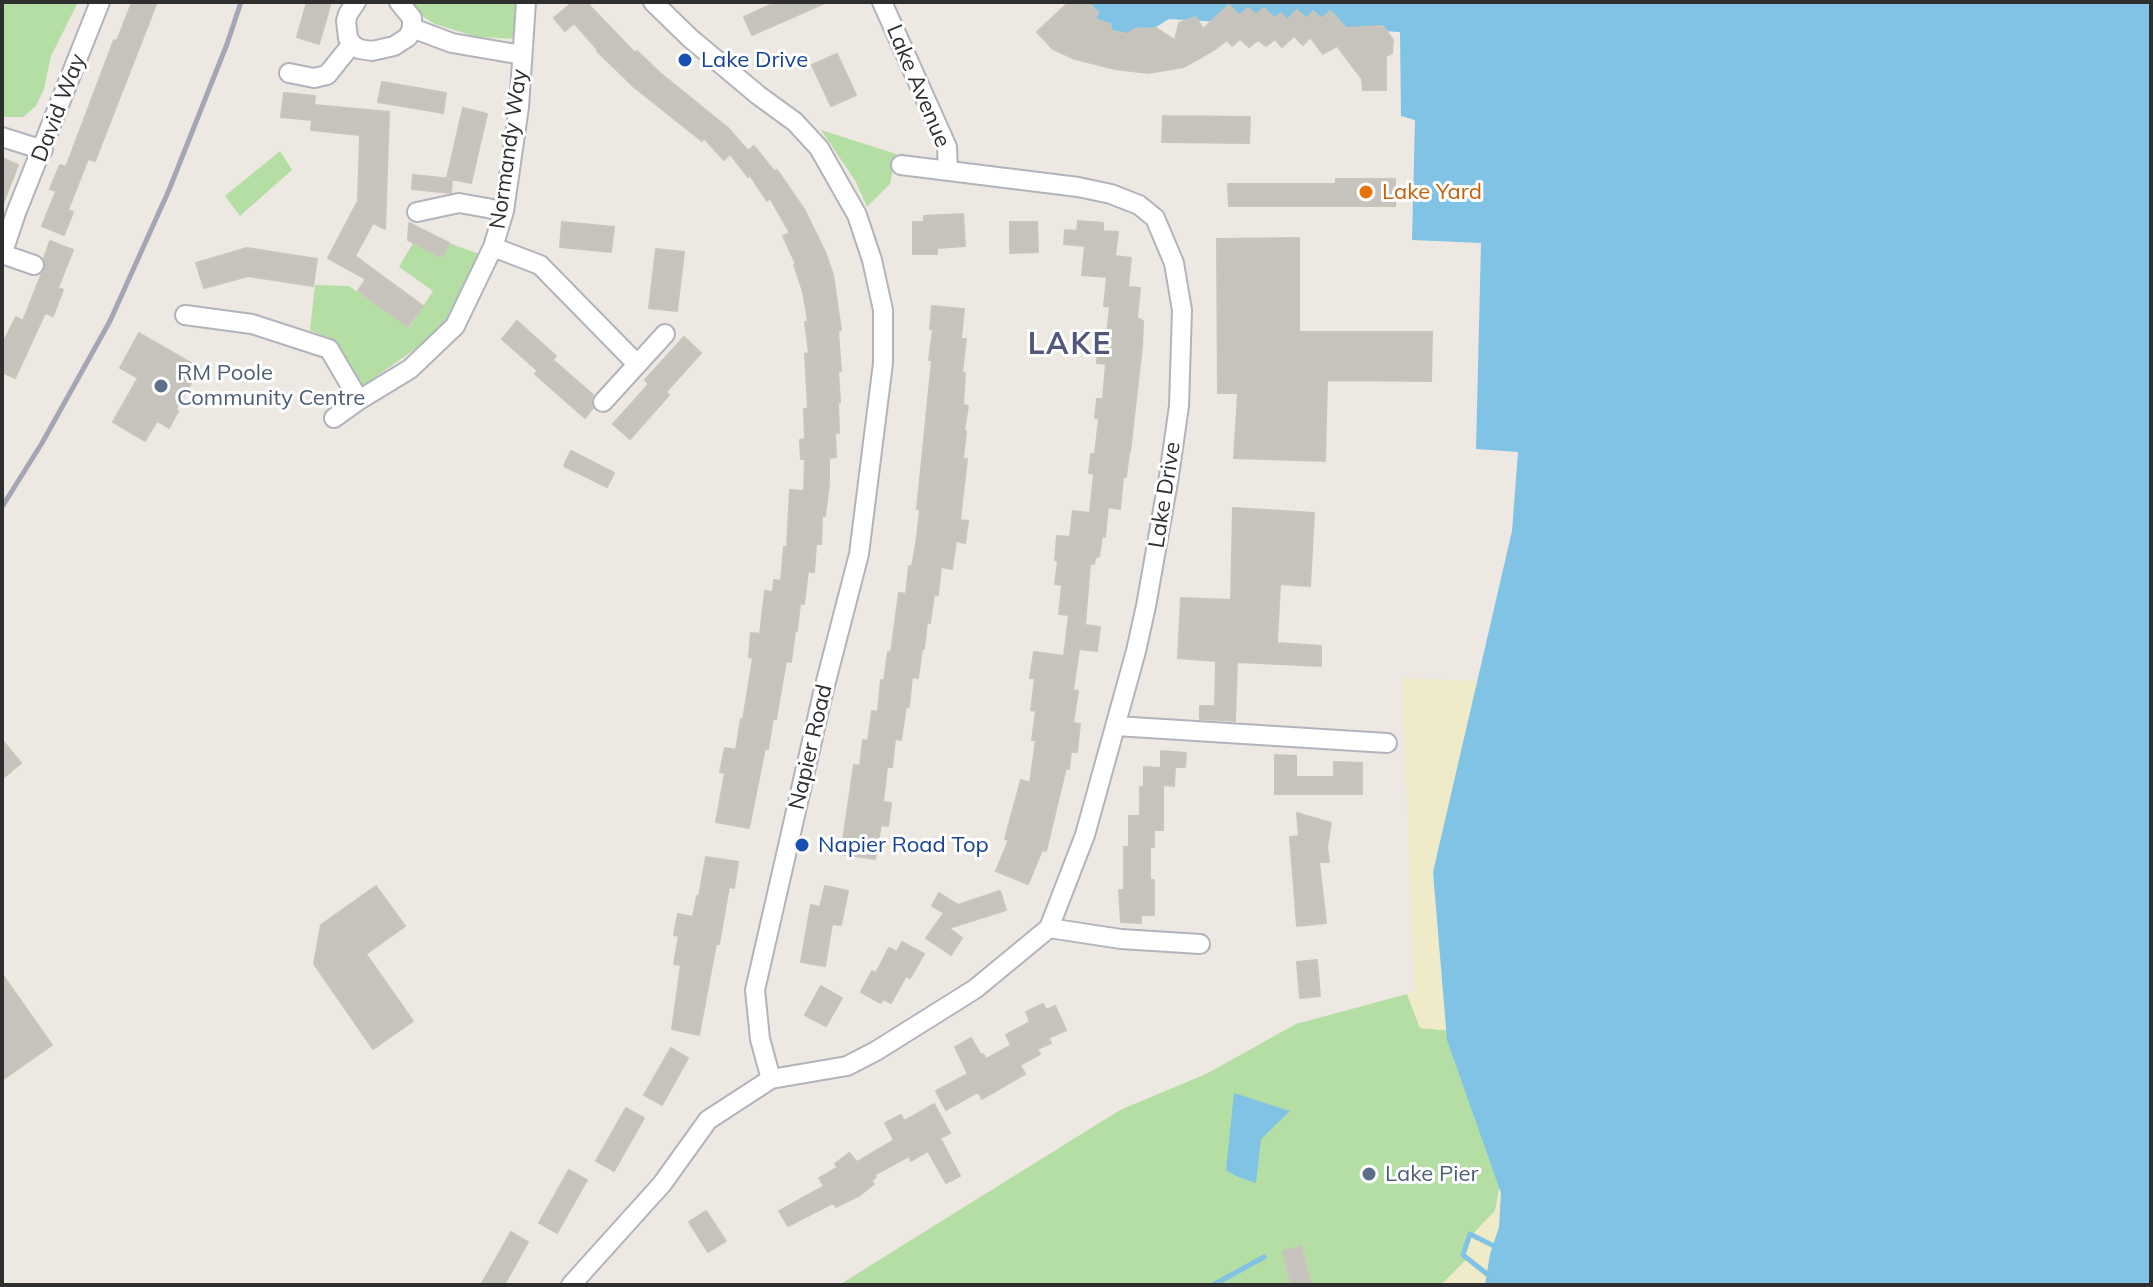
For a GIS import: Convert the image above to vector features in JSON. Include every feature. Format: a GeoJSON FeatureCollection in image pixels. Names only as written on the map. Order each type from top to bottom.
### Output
{"type":"FeatureCollection","features":[{"type":"Feature","properties":{"kind":"street","name":"David Way"},"geometry":{"type":"LineString","coordinates":[[2,255],[100,2]]}},
{"type":"Feature","properties":{"kind":"street"},"geometry":{"type":"LineString","coordinates":[[356,2],[348,14],[346,29],[352,44],[359,49],[372,51],[387,49],[408,37],[412,18],[399,2]]}},
{"type":"Feature","properties":{"kind":"street","name":"Normandy Way"},"geometry":{"type":"LineString","coordinates":[[334,418],[410,369],[455,326],[493,247],[504,211],[519,107],[526,2]]}},
{"type":"Feature","properties":{"kind":"street","name":"Napier Road"},"geometry":{"type":"LineString","coordinates":[[653,2],[690,38],[808,135],[857,215],[872,260],[883,310],[883,363],[859,554],[823,693],[755,990],[760,1039],[771,1079]]}},
{"type":"Feature","properties":{"kind":"street","name":"Lake Avenue"},"geometry":{"type":"LineString","coordinates":[[882,2],[947,147],[948,171]]}},
{"type":"Feature","properties":{"kind":"street"},"geometry":{"type":"LineString","coordinates":[[412,28],[452,43],[522,55]]}},
{"type":"Feature","properties":{"kind":"street"},"geometry":{"type":"LineString","coordinates":[[289,73],[314,78],[327,75],[352,44]]}},
{"type":"Feature","properties":{"kind":"street"},"geometry":{"type":"LineString","coordinates":[[2,137],[43,150]]}},
{"type":"Feature","properties":{"kind":"street","name":"Lake Drive"},"geometry":{"type":"LineString","coordinates":[[771,1079],[847,1066],[876,1051],[975,989],[1049,928],[1085,835],[1146,606],[1179,406],[1182,310],[1174,263],[1155,218],[1139,205],[1111,194],[1078,187],[901,165]]}},
{"type":"Feature","properties":{"kind":"street"},"geometry":{"type":"LineString","coordinates":[[417,212],[459,203],[504,211]]}},
{"type":"Feature","properties":{"kind":"street"},"geometry":{"type":"LineString","coordinates":[[493,247],[540,265],[637,364]]}},
{"type":"Feature","properties":{"kind":"street"},"geometry":{"type":"LineString","coordinates":[[2,255],[34,265]]}},
{"type":"Feature","properties":{"kind":"street"},"geometry":{"type":"LineString","coordinates":[[185,315],[252,324],[329,349],[359,400]]}},
{"type":"Feature","properties":{"kind":"street"},"geometry":{"type":"LineString","coordinates":[[603,402],[665,334]]}},
{"type":"Feature","properties":{"kind":"street"},"geometry":{"type":"LineString","coordinates":[[1116,726],[1387,743]]}},
{"type":"Feature","properties":{"kind":"street"},"geometry":{"type":"LineString","coordinates":[[1049,928],[1121,939],[1200,944]]}},
{"type":"Feature","properties":{"kind":"street"},"geometry":{"type":"LineString","coordinates":[[571,1285],[662,1184],[708,1120],[771,1079]]}},
{"type":"Feature","properties":{"kind":"green space"},"geometry":{"type":"Polygon","coordinates":[[[2,2],[78,2],[51,56],[44,89],[36,106],[23,117],[2,117],[2,2]]]}},
{"type":"Feature","properties":{"kind":"green space"},"geometry":{"type":"Polygon","coordinates":[[[406,2],[521,2],[518,39],[477,37],[435,24],[406,2]]]}},
{"type":"Feature","properties":{"kind":"green space"},"geometry":{"type":"Polygon","coordinates":[[[821,130],[896,154],[890,184],[867,207],[856,182],[821,130]]]}},
{"type":"Feature","properties":{"kind":"green space"},"geometry":{"type":"Polygon","coordinates":[[[280,151],[292,170],[240,216],[225,196],[280,151]]]}},
{"type":"Feature","properties":{"kind":"green space"},"geometry":{"type":"Polygon","coordinates":[[[413,243],[441,257],[449,243],[482,255],[459,305],[438,333],[364,385],[356,382],[336,341],[310,330],[315,285],[349,286],[409,328],[433,291],[399,267],[413,243]]]}},
{"type":"Feature","properties":{"kind":"green space"},"geometry":{"type":"Polygon","coordinates":[[[1407,994],[1420,1028],[1467,1032],[1500,1185],[1495,1211],[1468,1239],[1465,1261],[1441,1285],[839,1285],[1120,1110],[1206,1074],[1296,1024],[1407,994]]]}},
{"type":"Feature","properties":{"kind":"sand"},"geometry":{"type":"Polygon","coordinates":[[[1402,678],[1497,682],[1467,1032],[1420,1028],[1407,994],[1415,992],[1402,678]]]}},
{"type":"Feature","properties":{"kind":"sand"},"geometry":{"type":"Polygon","coordinates":[[[1500,1184],[1523,1285],[1441,1285],[1465,1261],[1468,1239],[1495,1211],[1500,1184]]]}},
{"type":"Feature","properties":{"kind":"water"},"geometry":{"type":"Polygon","coordinates":[[[1073,2],[2151,2],[2151,1285],[1485,1285],[1490,1254],[1499,1227],[1501,1193],[1447,1040],[1433,872],[1512,531],[1518,452],[1476,449],[1481,243],[1412,240],[1415,120],[1401,116],[1400,32],[1169,19],[1140,37],[1097,40],[1073,2]]]}},
{"type":"Feature","properties":{"kind":"water"},"geometry":{"type":"Polygon","coordinates":[[[1234,1093],[1290,1111],[1261,1139],[1256,1183],[1226,1170],[1234,1093]]]}},
{"type":"Feature","properties":{"kind":"building"},"geometry":{"type":"Polygon","coordinates":[[[132,2],[157,2],[95,161],[88,159],[68,210],[73,212],[64,235],[42,226],[56,191],[50,189],[60,165],[66,167],[114,40],[117,41],[132,2]]]}},
{"type":"Feature","properties":{"kind":"building"},"geometry":{"type":"Polygon","coordinates":[[[307,2],[331,2],[319,44],[297,37],[307,2]]]}},
{"type":"Feature","properties":{"kind":"building"},"geometry":{"type":"Polygon","coordinates":[[[573,2],[586,2],[635,53],[637,51],[728,128],[748,151],[754,146],[774,171],[777,170],[804,209],[833,275],[841,330],[838,331],[841,371],[838,371],[840,402],[839,433],[835,433],[836,457],[829,458],[829,484],[825,516],[822,516],[821,544],[816,544],[814,572],[808,571],[791,662],[786,661],[776,719],[773,718],[768,749],[765,748],[749,828],[716,822],[725,773],[720,772],[725,748],[736,750],[743,720],[753,658],[749,657],[751,633],[760,634],[765,591],[773,592],[774,580],[781,581],[784,547],[787,547],[790,490],[804,491],[805,459],[801,459],[800,440],[805,439],[804,409],[808,409],[805,354],[809,353],[803,292],[796,264],[783,236],[790,233],[770,198],[767,201],[750,175],[748,177],[730,154],[724,160],[704,138],[702,141],[634,87],[574,23],[565,31],[554,18],[573,2]]]}},
{"type":"Feature","properties":{"kind":"building"},"geometry":{"type":"Polygon","coordinates":[[[777,2],[827,2],[752,35],[744,17],[777,2]]]}},
{"type":"Feature","properties":{"kind":"building"},"geometry":{"type":"Polygon","coordinates":[[[1069,2],[1087,2],[1098,12],[1095,19],[1110,24],[1112,31],[1127,34],[1135,29],[1156,28],[1175,40],[1179,23],[1196,17],[1203,29],[1229,5],[1239,16],[1248,8],[1256,15],[1264,8],[1274,18],[1281,13],[1287,20],[1297,10],[1307,19],[1313,11],[1322,19],[1330,11],[1346,28],[1383,26],[1393,40],[1392,53],[1386,56],[1386,90],[1363,90],[1362,79],[1337,46],[1323,54],[1310,37],[1303,45],[1294,36],[1282,47],[1275,39],[1266,46],[1258,40],[1249,47],[1240,39],[1232,46],[1227,40],[1184,67],[1148,73],[1075,59],[1053,49],[1037,32],[1069,2]]]}},
{"type":"Feature","properties":{"kind":"building"},"geometry":{"type":"Polygon","coordinates":[[[837,54],[856,95],[831,106],[812,65],[837,54]]]}},
{"type":"Feature","properties":{"kind":"building"},"geometry":{"type":"Polygon","coordinates":[[[382,82],[446,93],[443,113],[378,102],[382,82]]]}},
{"type":"Feature","properties":{"kind":"building"},"geometry":{"type":"Polygon","coordinates":[[[284,93],[315,96],[314,105],[389,112],[385,229],[373,223],[355,256],[423,306],[408,327],[358,291],[366,279],[328,258],[358,201],[360,135],[311,130],[312,120],[281,117],[284,93]]]}},
{"type":"Feature","properties":{"kind":"building"},"geometry":{"type":"Polygon","coordinates":[[[463,108],[487,114],[471,183],[447,178],[463,108]]]}},
{"type":"Feature","properties":{"kind":"building"},"geometry":{"type":"Polygon","coordinates":[[[1163,116],[1250,117],[1249,143],[1162,142],[1163,116]]]}},
{"type":"Feature","properties":{"kind":"building"},"geometry":{"type":"Polygon","coordinates":[[[2,158],[18,165],[3,204],[2,203],[2,158]]]}},
{"type":"Feature","properties":{"kind":"building"},"geometry":{"type":"Polygon","coordinates":[[[413,175],[452,179],[451,193],[412,189],[413,175]]]}},
{"type":"Feature","properties":{"kind":"building"},"geometry":{"type":"Polygon","coordinates":[[[1336,179],[1395,179],[1395,206],[1229,206],[1228,184],[1336,184],[1336,179]]]}},
{"type":"Feature","properties":{"kind":"building"},"geometry":{"type":"Polygon","coordinates":[[[963,214],[965,246],[937,248],[937,254],[913,254],[913,222],[924,222],[924,216],[963,214]]]}},
{"type":"Feature","properties":{"kind":"building"},"geometry":{"type":"Polygon","coordinates":[[[1078,221],[1103,223],[1103,231],[1118,232],[1115,256],[1131,258],[1128,287],[1140,288],[1137,318],[1143,321],[1142,347],[1120,509],[1108,507],[1105,537],[1102,536],[1099,556],[1094,564],[1090,564],[1085,625],[1100,627],[1097,651],[1079,649],[1073,690],[1078,691],[1073,723],[1080,724],[1077,752],[1071,752],[1046,851],[1042,850],[1028,884],[996,871],[1009,840],[1005,839],[1021,780],[1030,783],[1036,740],[1032,740],[1036,711],[1031,710],[1035,678],[1030,678],[1034,652],[1064,656],[1069,615],[1059,614],[1062,585],[1055,584],[1057,536],[1070,537],[1073,511],[1090,513],[1094,474],[1089,473],[1091,454],[1095,454],[1099,418],[1095,418],[1097,399],[1103,399],[1106,364],[1097,363],[1099,342],[1106,343],[1110,307],[1104,306],[1107,277],[1082,275],[1085,246],[1064,244],[1065,230],[1077,231],[1078,221]]]}},
{"type":"Feature","properties":{"kind":"building"},"geometry":{"type":"Polygon","coordinates":[[[562,222],[614,227],[611,252],[560,247],[562,222]]]}},
{"type":"Feature","properties":{"kind":"building"},"geometry":{"type":"Polygon","coordinates":[[[1010,222],[1037,222],[1038,252],[1010,253],[1010,222]]]}},
{"type":"Feature","properties":{"kind":"building"},"geometry":{"type":"Polygon","coordinates":[[[409,223],[449,243],[442,257],[408,240],[409,223]]]}},
{"type":"Feature","properties":{"kind":"building"},"geometry":{"type":"Polygon","coordinates":[[[1299,238],[1299,332],[1432,332],[1431,381],[1327,380],[1325,461],[1234,458],[1238,393],[1218,393],[1217,239],[1299,238]]]}},
{"type":"Feature","properties":{"kind":"building"},"geometry":{"type":"Polygon","coordinates":[[[50,241],[73,250],[58,288],[63,290],[53,316],[45,313],[15,378],[2,372],[2,345],[16,317],[23,321],[45,270],[44,258],[50,241]]]}},
{"type":"Feature","properties":{"kind":"building"},"geometry":{"type":"Polygon","coordinates":[[[247,248],[317,259],[313,286],[248,276],[204,288],[196,263],[247,248]]]}},
{"type":"Feature","properties":{"kind":"building"},"geometry":{"type":"Polygon","coordinates":[[[656,249],[684,252],[677,311],[649,308],[656,249]]]}},
{"type":"Feature","properties":{"kind":"building"},"geometry":{"type":"Polygon","coordinates":[[[932,306],[964,309],[961,339],[966,339],[962,373],[965,373],[963,405],[968,406],[963,459],[967,459],[960,520],[968,521],[965,543],[956,541],[952,569],[941,567],[938,595],[934,595],[930,623],[927,622],[918,678],[912,677],[901,740],[895,739],[892,767],[887,767],[883,802],[891,803],[888,826],[881,825],[875,859],[841,854],[854,765],[860,766],[863,740],[868,741],[872,711],[878,712],[881,680],[884,681],[888,652],[891,653],[899,593],[906,594],[909,566],[912,567],[917,538],[920,509],[917,509],[932,360],[929,360],[932,306]]]}},
{"type":"Feature","properties":{"kind":"building"},"geometry":{"type":"Polygon","coordinates":[[[517,321],[556,356],[553,360],[593,395],[593,408],[585,418],[535,374],[538,371],[502,339],[517,321]]]}},
{"type":"Feature","properties":{"kind":"building","name":"RM Poole Community Centre"},"geometry":{"type":"Polygon","coordinates":[[[139,333],[200,368],[176,409],[178,411],[169,428],[157,421],[145,441],[113,422],[138,378],[120,368],[139,333]]]}},
{"type":"Feature","properties":{"kind":"building"},"geometry":{"type":"Polygon","coordinates":[[[684,337],[701,353],[630,439],[613,424],[649,384],[645,380],[684,337]]]}},
{"type":"Feature","properties":{"kind":"building"},"geometry":{"type":"Polygon","coordinates":[[[571,451],[614,473],[607,487],[564,466],[571,451]]]}},
{"type":"Feature","properties":{"kind":"building"},"geometry":{"type":"Polygon","coordinates":[[[1233,508],[1314,513],[1310,586],[1280,584],[1277,643],[1321,646],[1321,666],[1237,662],[1235,721],[1200,719],[1200,706],[1215,706],[1216,661],[1178,658],[1181,598],[1231,600],[1233,508]]]}},
{"type":"Feature","properties":{"kind":"building"},"geometry":{"type":"Polygon","coordinates":[[[2,740],[21,763],[2,779],[2,740]]]}},
{"type":"Feature","properties":{"kind":"building"},"geometry":{"type":"Polygon","coordinates":[[[1161,751],[1186,753],[1185,767],[1175,767],[1174,786],[1163,785],[1163,830],[1154,830],[1154,847],[1150,847],[1154,915],[1141,915],[1141,923],[1121,922],[1119,890],[1124,890],[1124,847],[1129,847],[1129,816],[1140,816],[1144,767],[1161,768],[1161,751]]]}},
{"type":"Feature","properties":{"kind":"building"},"geometry":{"type":"Polygon","coordinates":[[[1275,755],[1296,756],[1296,777],[1334,777],[1334,762],[1362,763],[1362,794],[1275,794],[1275,755]]]}},
{"type":"Feature","properties":{"kind":"building"},"geometry":{"type":"Polygon","coordinates":[[[1297,813],[1331,823],[1327,847],[1329,862],[1319,862],[1326,923],[1297,926],[1290,837],[1299,836],[1297,813]]]}},
{"type":"Feature","properties":{"kind":"building"},"geometry":{"type":"Polygon","coordinates":[[[706,857],[738,862],[734,888],[729,887],[719,944],[716,944],[699,1035],[672,1029],[681,965],[674,964],[679,936],[674,935],[678,914],[693,917],[706,857]]]}},
{"type":"Feature","properties":{"kind":"building"},"geometry":{"type":"Polygon","coordinates":[[[376,886],[405,926],[366,954],[413,1021],[373,1049],[314,964],[321,925],[376,886]]]}},
{"type":"Feature","properties":{"kind":"building"},"geometry":{"type":"Polygon","coordinates":[[[825,886],[848,891],[841,925],[832,924],[825,966],[801,962],[811,905],[820,907],[825,886]]]}},
{"type":"Feature","properties":{"kind":"building"},"geometry":{"type":"Polygon","coordinates":[[[1000,891],[1006,910],[949,928],[962,938],[951,955],[926,938],[944,913],[932,906],[939,893],[958,905],[1000,891]]]}},
{"type":"Feature","properties":{"kind":"building"},"geometry":{"type":"Polygon","coordinates":[[[902,942],[924,954],[910,978],[906,976],[891,1003],[883,999],[881,1003],[861,992],[872,971],[876,973],[889,948],[897,952],[902,942]]]}},
{"type":"Feature","properties":{"kind":"building"},"geometry":{"type":"Polygon","coordinates":[[[1317,960],[1320,996],[1300,998],[1297,962],[1317,960]]]}},
{"type":"Feature","properties":{"kind":"building"},"geometry":{"type":"Polygon","coordinates":[[[2,974],[52,1045],[2,1080],[2,974]]]}},
{"type":"Feature","properties":{"kind":"building"},"geometry":{"type":"Polygon","coordinates":[[[821,986],[842,998],[826,1026],[805,1015],[821,986]]]}},
{"type":"Feature","properties":{"kind":"building"},"geometry":{"type":"Polygon","coordinates":[[[1043,1004],[1046,1010],[1055,1006],[1066,1030],[1048,1038],[1051,1043],[1037,1049],[1040,1054],[1020,1065],[1025,1074],[982,1099],[978,1092],[946,1110],[936,1091],[968,1074],[955,1047],[971,1038],[986,1059],[1011,1045],[1006,1035],[1030,1022],[1026,1012],[1043,1004]]]}},
{"type":"Feature","properties":{"kind":"building"},"geometry":{"type":"Polygon","coordinates":[[[671,1048],[688,1058],[662,1105],[644,1095],[671,1048]]]}},
{"type":"Feature","properties":{"kind":"building"},"geometry":{"type":"Polygon","coordinates":[[[934,1104],[950,1133],[940,1138],[960,1176],[946,1183],[928,1151],[911,1161],[909,1156],[874,1175],[876,1177],[871,1181],[874,1184],[860,1195],[836,1207],[833,1203],[788,1226],[779,1211],[824,1186],[819,1178],[838,1167],[835,1164],[849,1153],[857,1162],[894,1140],[885,1123],[901,1115],[904,1121],[934,1104]]]}},
{"type":"Feature","properties":{"kind":"building"},"geometry":{"type":"Polygon","coordinates":[[[626,1108],[644,1118],[614,1171],[596,1161],[626,1108]]]}},
{"type":"Feature","properties":{"kind":"building"},"geometry":{"type":"Polygon","coordinates":[[[569,1170],[587,1180],[557,1233],[539,1223],[569,1170]]]}},
{"type":"Feature","properties":{"kind":"building"},"geometry":{"type":"Polygon","coordinates":[[[706,1211],[726,1241],[708,1252],[689,1222],[706,1211]]]}},
{"type":"Feature","properties":{"kind":"building"},"geometry":{"type":"Polygon","coordinates":[[[511,1232],[528,1242],[504,1285],[481,1285],[511,1232]]]}},
{"type":"Feature","properties":{"kind":"building"},"geometry":{"type":"Polygon","coordinates":[[[1301,1246],[1311,1285],[1291,1285],[1283,1251],[1301,1246]]]}},
{"type":"Feature","properties":{"kind":"waterway"},"geometry":{"type":"LineString","coordinates":[[1487,1274],[1463,1255],[1470,1234],[1492,1245]]}},
{"type":"Feature","properties":{"kind":"waterway"},"geometry":{"type":"LineString","coordinates":[[1213,1285],[1264,1257]]}},
{"type":"Feature","properties":{"kind":"railway"},"geometry":{"type":"LineString","coordinates":[[2,507],[42,443],[110,321],[169,190],[241,2]]}},
{"type":"Feature","properties":{"kind":"place","name":"Lake Drive"},"geometry":{"type":"Point","coordinates":[685,60]}},
{"type":"Feature","properties":{"kind":"place","name":"Lake Yard"},"geometry":{"type":"Point","coordinates":[1366,192]}},
{"type":"Feature","properties":{"kind":"place","name":"RM Poole Community Centre"},"geometry":{"type":"Point","coordinates":[161,386]}},
{"type":"Feature","properties":{"kind":"place","name":"Napier Road Top"},"geometry":{"type":"Point","coordinates":[802,845]}},
{"type":"Feature","properties":{"kind":"place","name":"Lake Pier"},"geometry":{"type":"Point","coordinates":[1369,1174]}},
{"type":"Feature","properties":{"kind":"district","name":"LAKE"},"geometry":{"type":"Point","coordinates":[1070,345]}}]}
